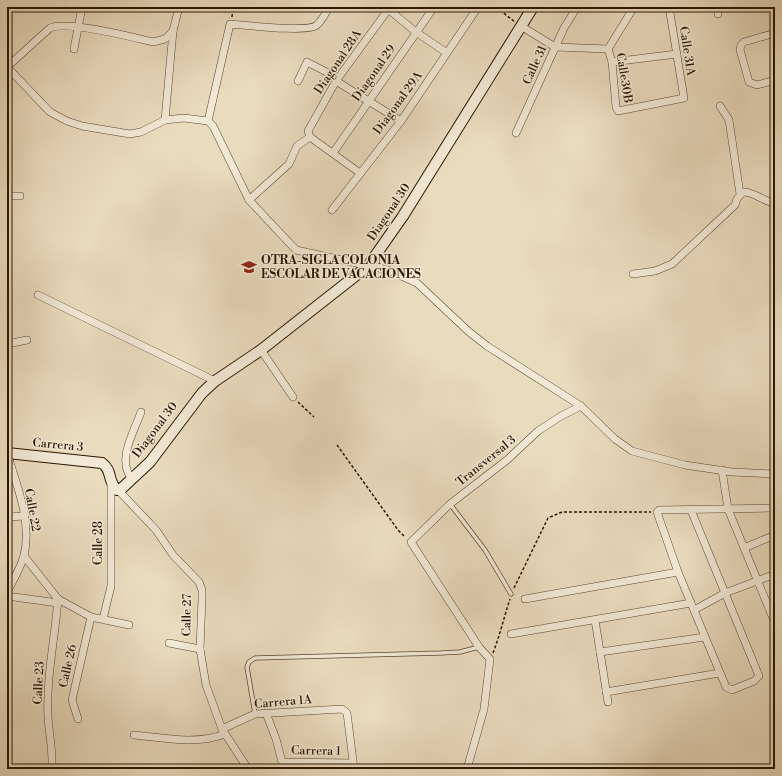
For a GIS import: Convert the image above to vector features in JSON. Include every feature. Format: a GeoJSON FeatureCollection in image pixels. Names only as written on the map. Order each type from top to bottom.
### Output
{"type":"FeatureCollection","features":[{"type":"Feature","properties":{"kind":"street"},"geometry":{"type":"LineString","coordinates":[[74,49],[82,7]]}},
{"type":"Feature","properties":{"kind":"street"},"geometry":{"type":"LineString","coordinates":[[165,120],[173,31],[179,7]]}},
{"type":"Feature","properties":{"kind":"street"},"geometry":{"type":"LineString","coordinates":[[208,121],[230,24],[293,29],[313,27],[317,25],[330,7]]}},
{"type":"Feature","properties":{"kind":"street","name":"Diagonal 29"},"geometry":{"type":"LineString","coordinates":[[333,153],[434,7]]}},
{"type":"Feature","properties":{"kind":"street","name":"Diagonal 29A"},"geometry":{"type":"LineString","coordinates":[[332,210],[401,121],[478,7]]}},
{"type":"Feature","properties":{"kind":"street","name":"Diagonal 30"},"geometry":{"type":"LineString","coordinates":[[115,488],[131,478],[150,462],[190,406],[215,381],[261,350],[368,266],[403,216],[533,7]]}},
{"type":"Feature","properties":{"kind":"street","name":"Calle 31"},"geometry":{"type":"LineString","coordinates":[[516,133],[564,28],[577,7]]}},
{"type":"Feature","properties":{"kind":"street"},"geometry":{"type":"LineString","coordinates":[[521,26],[555,47],[608,49],[634,7]]}},
{"type":"Feature","properties":{"kind":"street","name":"Calle 31A"},"geometry":{"type":"LineString","coordinates":[[618,111],[684,98],[669,7]]}},
{"type":"Feature","properties":{"kind":"street"},"geometry":{"type":"LineString","coordinates":[[389,8],[416,32],[447,53]]}},
{"type":"Feature","properties":{"kind":"street","name":"Diagonal 28A"},"geometry":{"type":"LineString","coordinates":[[309,134],[337,80],[389,8]]}},
{"type":"Feature","properties":{"kind":"street"},"geometry":{"type":"LineString","coordinates":[[173,31],[165,39],[153,42],[78,27],[60,25],[50,28],[7,67],[50,112],[67,121],[82,126],[130,134],[141,132],[165,120],[184,118],[208,121],[213,126],[249,200],[296,250],[388,270],[417,283],[487,346],[581,406],[615,439],[632,451],[686,465],[722,470],[775,474]]}},
{"type":"Feature","properties":{"kind":"street"},"geometry":{"type":"LineString","coordinates":[[775,33],[744,42],[740,45],[749,82],[757,85],[775,80]]}},
{"type":"Feature","properties":{"kind":"street","name":"Calle30B"},"geometry":{"type":"LineString","coordinates":[[608,49],[612,62],[616,108],[618,111]]}},
{"type":"Feature","properties":{"kind":"street"},"geometry":{"type":"LineString","coordinates":[[612,62],[677,54]]}},
{"type":"Feature","properties":{"kind":"street"},"geometry":{"type":"LineString","coordinates":[[298,81],[306,62],[337,80],[368,102],[401,121]]}},
{"type":"Feature","properties":{"kind":"street"},"geometry":{"type":"LineString","coordinates":[[633,274],[655,271],[672,264],[735,205],[740,194],[729,120],[720,106]]}},
{"type":"Feature","properties":{"kind":"street"},"geometry":{"type":"LineString","coordinates":[[249,200],[290,164],[295,148],[309,134],[360,173]]}},
{"type":"Feature","properties":{"kind":"street"},"geometry":{"type":"LineString","coordinates":[[740,194],[749,192],[766,201],[775,203]]}},
{"type":"Feature","properties":{"kind":"street"},"geometry":{"type":"LineString","coordinates":[[7,196],[20,196]]}},
{"type":"Feature","properties":{"kind":"street"},"geometry":{"type":"LineString","coordinates":[[38,295],[215,381]]}},
{"type":"Feature","properties":{"kind":"street"},"geometry":{"type":"LineString","coordinates":[[7,344],[27,340]]}},
{"type":"Feature","properties":{"kind":"street"},"geometry":{"type":"LineString","coordinates":[[261,350],[293,397]]}},
{"type":"Feature","properties":{"kind":"street","name":"Transversal 3"},"geometry":{"type":"LineString","coordinates":[[411,542],[450,504],[507,460],[538,431],[561,416],[581,406]]}},
{"type":"Feature","properties":{"kind":"street"},"geometry":{"type":"LineString","coordinates":[[131,478],[127,472],[125,464],[126,454],[141,412]]}},
{"type":"Feature","properties":{"kind":"street","name":"Carrera 3"},"geometry":{"type":"LineString","coordinates":[[7,453],[98,462],[106,466]]}},
{"type":"Feature","properties":{"kind":"street","name":"Calle 22"},"geometry":{"type":"LineString","coordinates":[[7,453],[25,516],[26,542],[24,556],[7,592]]}},
{"type":"Feature","properties":{"kind":"street","name":"Calle 28"},"geometry":{"type":"LineString","coordinates":[[103,619],[112,586],[115,488],[106,466]]}},
{"type":"Feature","properties":{"kind":"street"},"geometry":{"type":"LineString","coordinates":[[722,470],[728,509],[773,614],[775,623]]}},
{"type":"Feature","properties":{"kind":"street","name":"Calle 27"},"geometry":{"type":"LineString","coordinates":[[115,488],[156,530],[173,554],[199,582],[202,590],[200,649],[206,685],[223,731],[248,769]]}},
{"type":"Feature","properties":{"kind":"street"},"geometry":{"type":"LineString","coordinates":[[691,510],[759,676],[754,681],[732,690],[726,687],[720,673],[678,572],[657,512],[659,510],[775,508]]}},
{"type":"Feature","properties":{"kind":"street"},"geometry":{"type":"LineString","coordinates":[[7,517],[25,516]]}},
{"type":"Feature","properties":{"kind":"street"},"geometry":{"type":"LineString","coordinates":[[744,548],[775,535]]}},
{"type":"Feature","properties":{"kind":"street"},"geometry":{"type":"LineString","coordinates":[[411,542],[479,647],[490,659],[484,709],[467,769]]}},
{"type":"Feature","properties":{"kind":"street"},"geometry":{"type":"LineString","coordinates":[[24,556],[58,601]]}},
{"type":"Feature","properties":{"kind":"street"},"geometry":{"type":"LineString","coordinates":[[525,599],[678,572]]}},
{"type":"Feature","properties":{"kind":"street"},"geometry":{"type":"LineString","coordinates":[[511,634],[692,606],[775,574]]}},
{"type":"Feature","properties":{"kind":"street"},"geometry":{"type":"LineString","coordinates":[[7,596],[58,601],[91,617],[129,625]]}},
{"type":"Feature","properties":{"kind":"street","name":"Calle 23"},"geometry":{"type":"LineString","coordinates":[[52,769],[53,757],[48,716],[52,651],[58,601]]}},
{"type":"Feature","properties":{"kind":"street","name":"Calle 26"},"geometry":{"type":"LineString","coordinates":[[78,719],[72,700],[91,617]]}},
{"type":"Feature","properties":{"kind":"street"},"geometry":{"type":"LineString","coordinates":[[596,620],[608,702]]}},
{"type":"Feature","properties":{"kind":"street"},"geometry":{"type":"LineString","coordinates":[[600,652],[705,637]]}},
{"type":"Feature","properties":{"kind":"street"},"geometry":{"type":"LineString","coordinates":[[169,643],[200,649]]}},
{"type":"Feature","properties":{"kind":"street"},"geometry":{"type":"LineString","coordinates":[[606,692],[720,673]]}},
{"type":"Feature","properties":{"kind":"street","name":"Carrera 1A"},"geometry":{"type":"LineString","coordinates":[[134,735],[192,741],[210,739],[255,714],[342,709],[347,713],[353,766]]}},
{"type":"Feature","properties":{"kind":"street","name":"Carrera 1"},"geometry":{"type":"LineString","coordinates":[[266,713],[276,739],[282,762],[353,766]]}},
{"type":"Feature","properties":{"kind":"lane"},"geometry":{"type":"LineString","coordinates":[[450,504],[485,550],[511,594]]}},
{"type":"Feature","properties":{"kind":"lane"},"geometry":{"type":"LineString","coordinates":[[255,714],[247,667],[249,662],[254,658],[448,653],[460,652],[479,647]]}},
{"type":"Feature","properties":{"kind":"path"},"geometry":{"type":"LineString","coordinates":[[230,24],[233,7]]}},
{"type":"Feature","properties":{"kind":"path"},"geometry":{"type":"LineString","coordinates":[[496,7],[521,26]]}},
{"type":"Feature","properties":{"kind":"path"},"geometry":{"type":"LineString","coordinates":[[293,397],[314,417]]}},
{"type":"Feature","properties":{"kind":"path"},"geometry":{"type":"LineString","coordinates":[[337,444],[398,530],[411,542]]}},
{"type":"Feature","properties":{"kind":"path"},"geometry":{"type":"LineString","coordinates":[[490,659],[500,636],[500,630],[511,594],[548,518],[562,512],[657,512]]}},
{"type":"Feature","properties":{"kind":"place","name":"OTRA-SIGLA COLONIA ESCOLAR DE VACACIONES"},"geometry":{"type":"Point","coordinates":[249,267]}}]}
